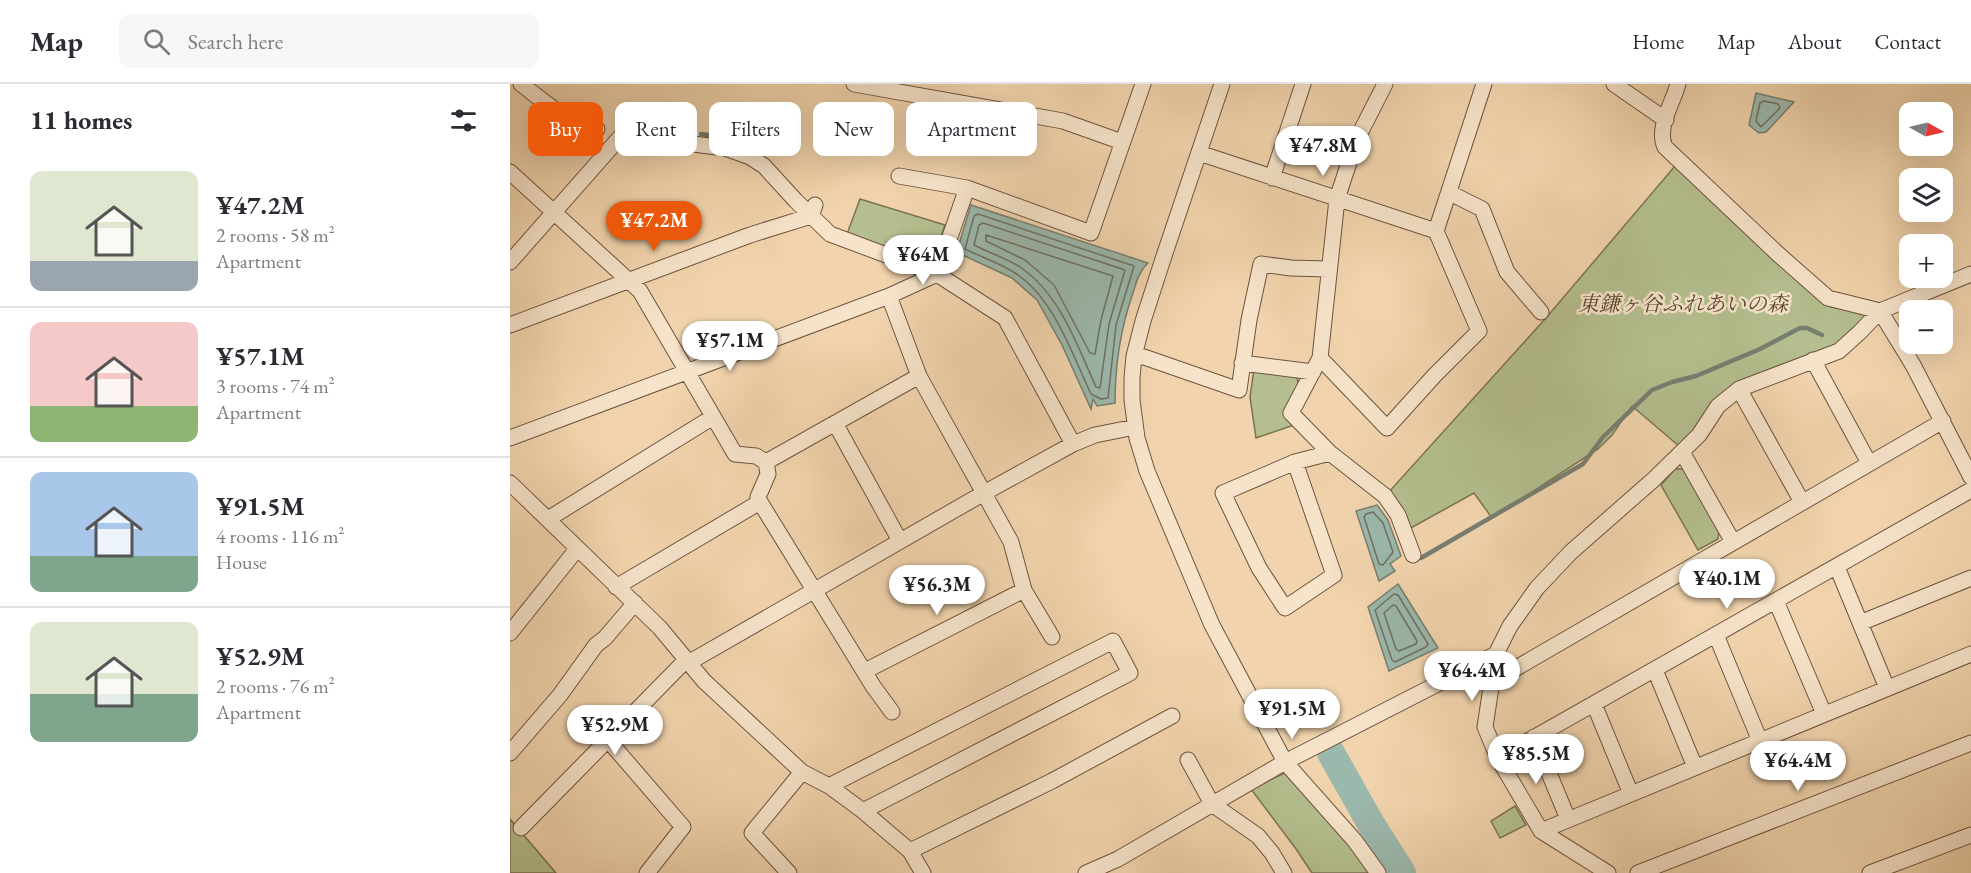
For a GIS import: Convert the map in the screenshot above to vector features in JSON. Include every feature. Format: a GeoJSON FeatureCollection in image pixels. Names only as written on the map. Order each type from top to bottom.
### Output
{"type":"FeatureCollection","features":[{"type":"Feature","properties":{"kind":"street"},"geometry":{"type":"LineString","coordinates":[[521,84],[545,102]]}},
{"type":"Feature","properties":{"kind":"street"},"geometry":{"type":"LineString","coordinates":[[854,84],[1063,121],[1122,142]]}},
{"type":"Feature","properties":{"kind":"street"},"geometry":{"type":"LineString","coordinates":[[899,176],[967,188],[1091,233],[1143,84]]}},
{"type":"Feature","properties":{"kind":"street"},"geometry":{"type":"LineString","coordinates":[[1222,84],[1163,259],[1134,356],[1132,378],[1135,427],[1147,471],[1212,625],[1286,762],[1355,841],[1377,873]]}},
{"type":"Feature","properties":{"kind":"street"},"geometry":{"type":"LineString","coordinates":[[1272,178],[1303,84]]}},
{"type":"Feature","properties":{"kind":"street"},"geometry":{"type":"LineString","coordinates":[[1385,84],[1356,141],[1337,199],[1320,358],[1291,413],[1330,453],[1385,496],[1398,515],[1413,555]]}},
{"type":"Feature","properties":{"kind":"street"},"geometry":{"type":"LineString","coordinates":[[1320,358],[1387,428],[1479,331],[1436,231],[1484,84]]}},
{"type":"Feature","properties":{"kind":"street"},"geometry":{"type":"LineString","coordinates":[[1614,84],[1666,120]]}},
{"type":"Feature","properties":{"kind":"street"},"geometry":{"type":"LineString","coordinates":[[1678,84],[1666,120],[1662,140],[1665,147],[1828,298],[1880,311],[1913,365],[1971,477]]}},
{"type":"Feature","properties":{"kind":"street"},"geometry":{"type":"LineString","coordinates":[[510,262],[622,135],[725,148],[750,157],[771,173],[813,212],[830,234],[940,267],[1005,318],[1084,439]]}},
{"type":"Feature","properties":{"kind":"street"},"geometry":{"type":"LineString","coordinates":[[1199,153],[1436,231]]}},
{"type":"Feature","properties":{"kind":"street"},"geometry":{"type":"LineString","coordinates":[[510,172],[640,291],[735,454],[756,456],[765,462],[768,474],[758,496],[760,502],[892,712]]}},
{"type":"Feature","properties":{"kind":"street"},"geometry":{"type":"LineString","coordinates":[[510,438],[889,296],[940,267],[967,188]]}},
{"type":"Feature","properties":{"kind":"street"},"geometry":{"type":"LineString","coordinates":[[1450,193],[1482,209],[1507,272],[1541,312]]}},
{"type":"Feature","properties":{"kind":"street"},"geometry":{"type":"LineString","coordinates":[[510,325],[813,212]]}},
{"type":"Feature","properties":{"kind":"street"},"geometry":{"type":"LineString","coordinates":[[1134,356],[1144,357],[1239,390],[1261,264],[1328,269]]}},
{"type":"Feature","properties":{"kind":"street"},"geometry":{"type":"LineString","coordinates":[[1608,873],[1541,831],[1498,758],[1485,727],[1496,654],[1510,626],[1537,588],[1571,552],[1700,435],[1718,406],[1739,389],[1839,351],[1880,311],[1971,274]]}},
{"type":"Feature","properties":{"kind":"street"},"geometry":{"type":"LineString","coordinates":[[889,296],[919,376],[1011,542],[1024,590],[1053,636]]}},
{"type":"Feature","properties":{"kind":"street"},"geometry":{"type":"LineString","coordinates":[[1813,360],[1869,464]]}},
{"type":"Feature","properties":{"kind":"street"},"geometry":{"type":"LineString","coordinates":[[1242,363],[1313,372]]}},
{"type":"Feature","properties":{"kind":"street"},"geometry":{"type":"LineString","coordinates":[[765,462],[919,376]]}},
{"type":"Feature","properties":{"kind":"street"},"geometry":{"type":"LineString","coordinates":[[1739,389],[1802,502]]}},
{"type":"Feature","properties":{"kind":"street"},"geometry":{"type":"LineString","coordinates":[[548,519],[713,417]]}},
{"type":"Feature","properties":{"kind":"street"},"geometry":{"type":"LineString","coordinates":[[1492,682],[1943,421]]}},
{"type":"Feature","properties":{"kind":"street"},"geometry":{"type":"LineString","coordinates":[[835,423],[900,542]]}},
{"type":"Feature","properties":{"kind":"street"},"geometry":{"type":"LineString","coordinates":[[521,828],[687,662],[984,493],[1084,439],[1135,427]]}},
{"type":"Feature","properties":{"kind":"street"},"geometry":{"type":"LineString","coordinates":[[1682,452],[1733,542]]}},
{"type":"Feature","properties":{"kind":"street"},"geometry":{"type":"LineString","coordinates":[[1295,462],[1334,575],[1285,608],[1258,568],[1223,493],[1295,462],[1330,453]]}},
{"type":"Feature","properties":{"kind":"street"},"geometry":{"type":"LineString","coordinates":[[510,483],[660,628],[704,681],[802,772],[829,786],[864,811],[910,851],[923,873]]}},
{"type":"Feature","properties":{"kind":"street"},"geometry":{"type":"LineString","coordinates":[[1498,758],[1971,490]]}},
{"type":"Feature","properties":{"kind":"street"},"geometry":{"type":"LineString","coordinates":[[616,587],[760,502]]}},
{"type":"Feature","properties":{"kind":"street"},"geometry":{"type":"LineString","coordinates":[[510,633],[578,549]]}},
{"type":"Feature","properties":{"kind":"street"},"geometry":{"type":"LineString","coordinates":[[1837,567],[1887,688]]}},
{"type":"Feature","properties":{"kind":"street"},"geometry":{"type":"LineString","coordinates":[[1860,623],[1971,578]]}},
{"type":"Feature","properties":{"kind":"street"},"geometry":{"type":"LineString","coordinates":[[865,671],[1024,590]]}},
{"type":"Feature","properties":{"kind":"street"},"geometry":{"type":"LineString","coordinates":[[1776,602],[1824,714]]}},
{"type":"Feature","properties":{"kind":"street"},"geometry":{"type":"LineString","coordinates":[[510,753],[560,695],[596,645],[605,638],[635,603]]}},
{"type":"Feature","properties":{"kind":"street"},"geometry":{"type":"LineString","coordinates":[[1716,635],[1760,741]]}},
{"type":"Feature","properties":{"kind":"street"},"geometry":{"type":"LineString","coordinates":[[829,786],[1113,640],[1130,673],[864,811]]}},
{"type":"Feature","properties":{"kind":"street"},"geometry":{"type":"LineString","coordinates":[[1086,873],[1120,866],[1212,804],[1286,762],[1496,654]]}},
{"type":"Feature","properties":{"kind":"street"},"geometry":{"type":"LineString","coordinates":[[1541,831],[1971,654]]}},
{"type":"Feature","properties":{"kind":"street"},"geometry":{"type":"LineString","coordinates":[[1654,670],[1695,767]]}},
{"type":"Feature","properties":{"kind":"street"},"geometry":{"type":"LineString","coordinates":[[1594,704],[1631,794]]}},
{"type":"Feature","properties":{"kind":"street"},"geometry":{"type":"LineString","coordinates":[[910,851],[1052,781],[1172,716]]}},
{"type":"Feature","properties":{"kind":"street"},"geometry":{"type":"LineString","coordinates":[[1534,737],[1568,819]]}},
{"type":"Feature","properties":{"kind":"street"},"geometry":{"type":"LineString","coordinates":[[608,740],[683,827],[647,873]]}},
{"type":"Feature","properties":{"kind":"street"},"geometry":{"type":"LineString","coordinates":[[1638,873],[1971,743]]}},
{"type":"Feature","properties":{"kind":"street"},"geometry":{"type":"LineString","coordinates":[[1188,760],[1212,804],[1258,836],[1284,873]]}},
{"type":"Feature","properties":{"kind":"street"},"geometry":{"type":"LineString","coordinates":[[789,873],[752,833],[802,772]]}},
{"type":"Feature","properties":{"kind":"street"},"geometry":{"type":"LineString","coordinates":[[1870,873],[1971,835]]}},
{"type":"Feature","properties":{"kind":"green space","name":"東鎌ヶ谷ふれあいの森"},"geometry":{"type":"Polygon","coordinates":[[[1675,166],[1820,301],[1831,307],[1869,315],[1835,346],[1736,383],[1712,402],[1695,429],[1679,446],[1632,406],[1612,435],[1598,449],[1492,518],[1474,493],[1409,529],[1387,494],[1546,318],[1675,166]]]}},
{"type":"Feature","properties":{"kind":"green space"},"geometry":{"type":"Polygon","coordinates":[[[860,199],[945,225],[932,263],[928,265],[847,234],[860,199]]]}},
{"type":"Feature","properties":{"kind":"green space"},"geometry":{"type":"Polygon","coordinates":[[[1254,369],[1296,375],[1299,385],[1294,425],[1256,438],[1250,397],[1254,369]]]}},
{"type":"Feature","properties":{"kind":"green space"},"geometry":{"type":"Polygon","coordinates":[[[1675,469],[1683,469],[1719,531],[1718,539],[1698,550],[1661,485],[1675,469]]]}},
{"type":"Feature","properties":{"kind":"green space"},"geometry":{"type":"Polygon","coordinates":[[[1287,772],[1358,856],[1368,873],[1312,873],[1251,789],[1287,772]]]}},
{"type":"Feature","properties":{"kind":"green space"},"geometry":{"type":"Polygon","coordinates":[[[1515,806],[1526,825],[1500,838],[1491,821],[1515,806]]]}},
{"type":"Feature","properties":{"kind":"green space"},"geometry":{"type":"Polygon","coordinates":[[[510,819],[556,873],[510,873],[510,819]]]}},
{"type":"Feature","properties":{"kind":"water"},"geometry":{"type":"Polygon","coordinates":[[[1756,93],[1794,102],[1766,132],[1759,133],[1749,125],[1756,93]]]}},
{"type":"Feature","properties":{"kind":"water"},"geometry":{"type":"Polygon","coordinates":[[[971,205],[1148,263],[1138,278],[1124,322],[1117,362],[1115,403],[1097,406],[1093,399],[1091,409],[1062,345],[1037,300],[1012,278],[965,256],[955,257],[971,205]]]}},
{"type":"Feature","properties":{"kind":"water"},"geometry":{"type":"Polygon","coordinates":[[[1377,505],[1388,520],[1401,556],[1390,564],[1395,571],[1379,581],[1356,511],[1377,505]]]}},
{"type":"Feature","properties":{"kind":"water"},"geometry":{"type":"Polygon","coordinates":[[[1398,584],[1438,648],[1389,671],[1368,607],[1398,584]]]}},
{"type":"Feature","properties":{"kind":"waterway"},"geometry":{"type":"LineString","coordinates":[[701,134],[709,135]]}},
{"type":"Feature","properties":{"kind":"waterway"},"geometry":{"type":"LineString","coordinates":[[1421,558],[1583,464],[1603,437],[1652,390],[1696,376],[1760,349],[1800,328],[1807,328],[1822,335]]}},
{"type":"Feature","properties":{"kind":"waterway"},"geometry":{"type":"LineString","coordinates":[[1331,753],[1402,873]]}}]}
